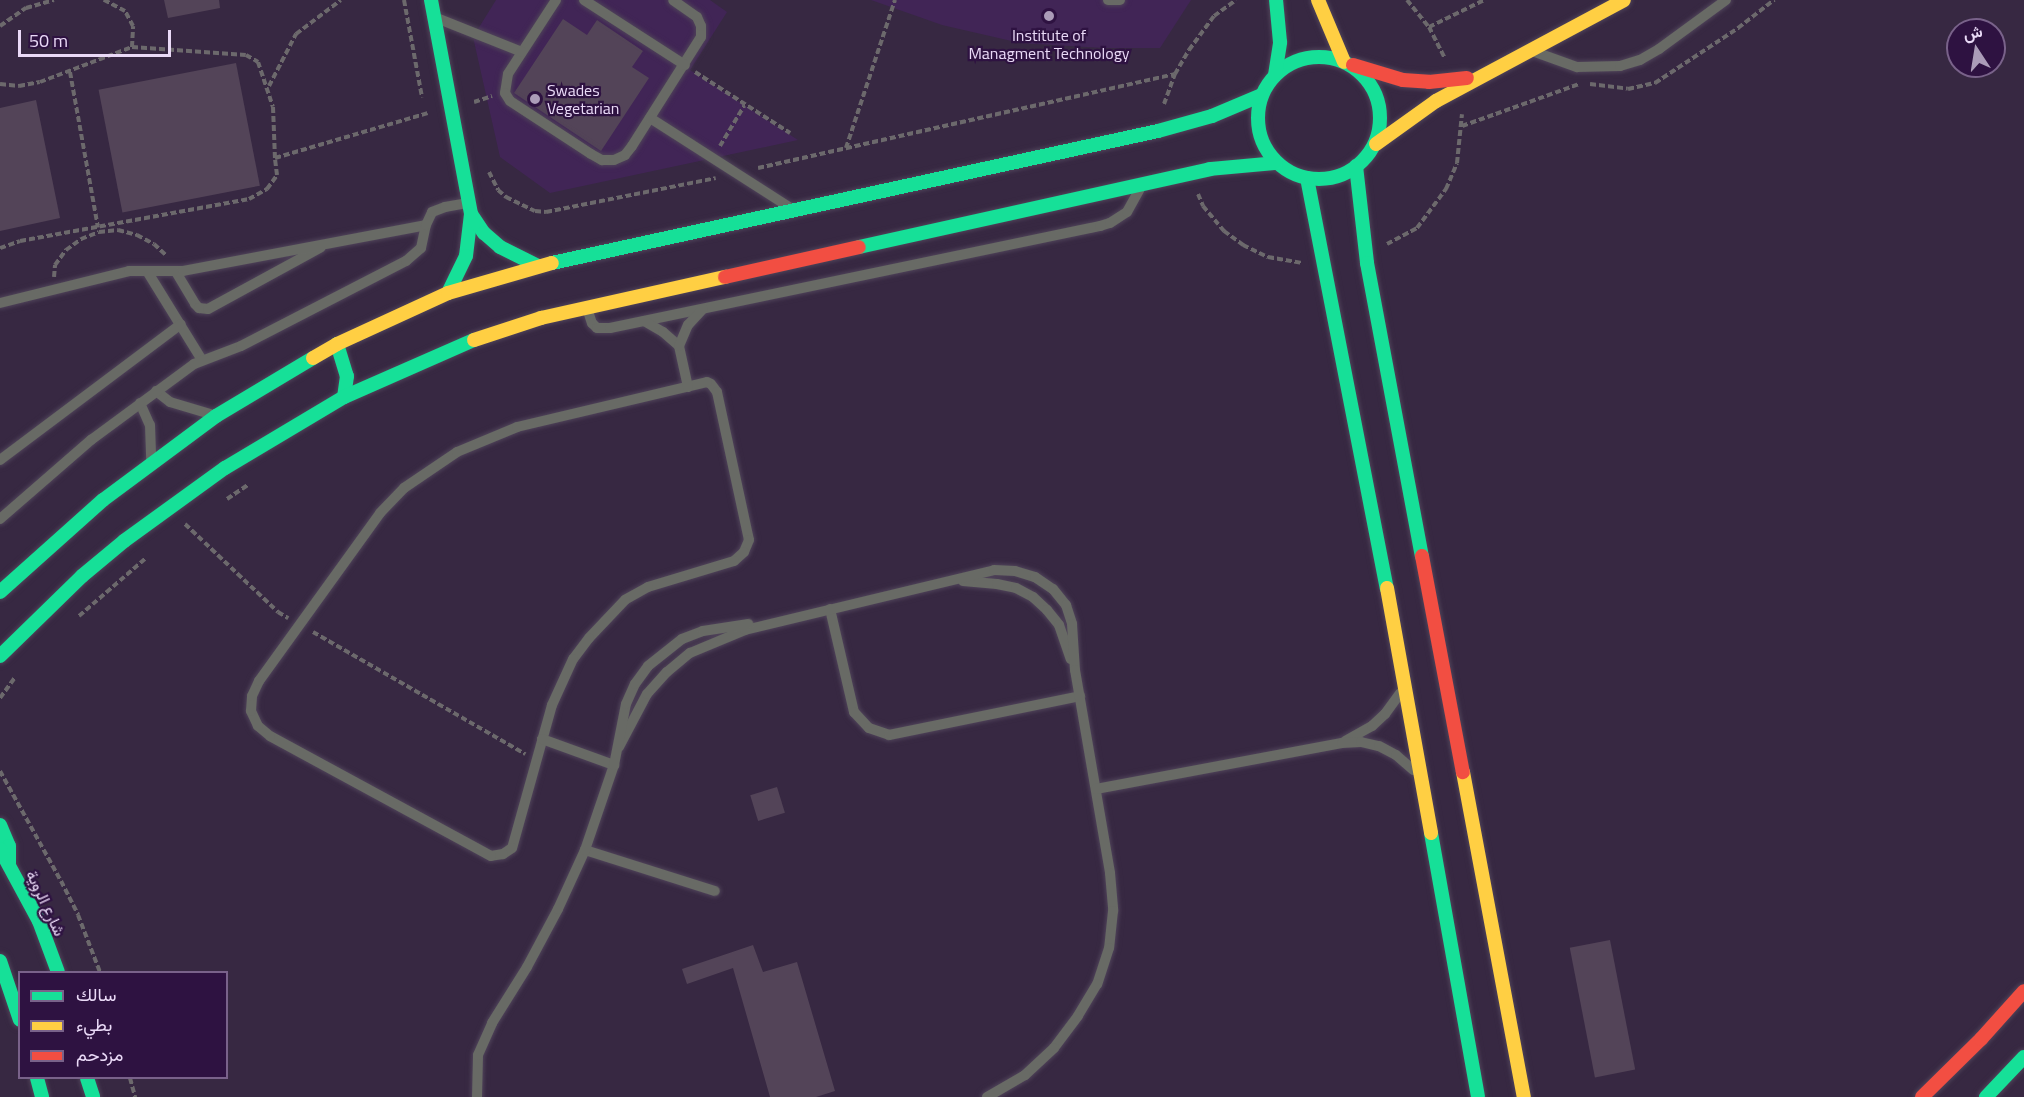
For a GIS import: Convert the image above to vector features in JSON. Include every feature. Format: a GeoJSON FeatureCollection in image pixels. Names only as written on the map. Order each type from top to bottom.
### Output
{"type":"FeatureCollection","features":[{"type":"Feature","properties":{"kind":"street"},"geometry":{"type":"LineString","coordinates":[[431,0],[470,208],[466,256],[448,293]]}},
{"type":"Feature","properties":{"kind":"street"},"geometry":{"type":"LineString","coordinates":[[1275,75],[1281,42],[1276,0]]}},
{"type":"Feature","properties":{"kind":"street"},"geometry":{"type":"LineString","coordinates":[[1318,0],[1348,64],[1368,82],[1378,101],[1380,122],[1376,144]]}},
{"type":"Feature","properties":{"kind":"street"},"geometry":{"type":"LineString","coordinates":[[1457,85],[1403,80],[1326,57],[1307,58],[1290,64],[1275,75],[1262,95],[1257,113],[1258,131],[1265,148],[1276,163],[1290,173],[1307,178],[1324,179],[1341,175],[1356,166],[1376,144],[1457,85],[1532,51],[1624,0]]}},
{"type":"Feature","properties":{"kind":"street"},"geometry":{"type":"LineString","coordinates":[[3,587],[87,513],[216,416],[337,344],[448,293],[538,266],[1158,131],[1212,116],[1262,95]]}},
{"type":"Feature","properties":{"kind":"street"},"geometry":{"type":"LineString","coordinates":[[1,656],[82,576],[150,521],[225,468],[344,398],[453,347],[497,331],[587,308],[1227,166],[1276,163]]}},
{"type":"Feature","properties":{"kind":"street"},"geometry":{"type":"LineString","coordinates":[[1356,166],[1367,263],[1524,1097]]}},
{"type":"Feature","properties":{"kind":"street"},"geometry":{"type":"LineString","coordinates":[[1307,178],[1405,684],[1478,1097]]}},
{"type":"Feature","properties":{"kind":"street"},"geometry":{"type":"LineString","coordinates":[[470,208],[484,233],[500,247],[538,266]]}},
{"type":"Feature","properties":{"kind":"street"},"geometry":{"type":"LineString","coordinates":[[337,344],[347,375],[344,398]]}},
{"type":"Feature","properties":{"kind":"street"},"geometry":{"type":"LineString","coordinates":[[0,825],[9,846],[9,863]]}},
{"type":"Feature","properties":{"kind":"street","name":"شارع الروية"},"geometry":{"type":"LineString","coordinates":[[0,849],[39,921],[58,971]]}},
{"type":"Feature","properties":{"kind":"street"},"geometry":{"type":"LineString","coordinates":[[0,961],[18,1014]]}},
{"type":"Feature","properties":{"kind":"street"},"geometry":{"type":"LineString","coordinates":[[1922,1097],[1981,1039],[2024,991]]}},
{"type":"Feature","properties":{"kind":"street"},"geometry":{"type":"LineString","coordinates":[[1986,1097],[2024,1057]]}},
{"type":"Feature","properties":{"kind":"street"},"geometry":{"type":"LineString","coordinates":[[38,1079],[42,1097]]}},
{"type":"Feature","properties":{"kind":"street"},"geometry":{"type":"LineString","coordinates":[[88,1079],[93,1097]]}},
{"type":"Feature","properties":{"kind":"lane"},"geometry":{"type":"LineString","coordinates":[[556,0],[508,74],[505,93],[510,101],[602,160],[614,160],[625,155],[701,37],[701,26],[696,17],[673,0]]}},
{"type":"Feature","properties":{"kind":"lane"},"geometry":{"type":"LineString","coordinates":[[584,0],[685,65]]}},
{"type":"Feature","properties":{"kind":"lane"},"geometry":{"type":"LineString","coordinates":[[1108,0],[1120,0]]}},
{"type":"Feature","properties":{"kind":"lane"},"geometry":{"type":"LineString","coordinates":[[1532,51],[1577,66],[1598,69],[1620,66],[1640,60],[1659,49],[1726,0]]}},
{"type":"Feature","properties":{"kind":"lane"},"geometry":{"type":"LineString","coordinates":[[434,17],[522,52]]}},
{"type":"Feature","properties":{"kind":"lane"},"geometry":{"type":"LineString","coordinates":[[650,118],[795,210]]}},
{"type":"Feature","properties":{"kind":"lane"},"geometry":{"type":"LineString","coordinates":[[587,308],[592,323],[604,330],[1110,223],[1127,212],[1143,184]]}},
{"type":"Feature","properties":{"kind":"lane"},"geometry":{"type":"LineString","coordinates":[[0,519],[91,440],[202,360],[241,346],[406,261],[421,248],[426,225],[432,212],[439,208],[470,208]]}},
{"type":"Feature","properties":{"kind":"lane"},"geometry":{"type":"LineString","coordinates":[[0,303],[129,271],[179,272],[426,225]]}},
{"type":"Feature","properties":{"kind":"lane"},"geometry":{"type":"LineString","coordinates":[[179,272],[195,304],[199,308],[208,309],[329,243]]}},
{"type":"Feature","properties":{"kind":"lane"},"geometry":{"type":"LineString","coordinates":[[147,271],[202,360]]}},
{"type":"Feature","properties":{"kind":"lane"},"geometry":{"type":"LineString","coordinates":[[688,387],[679,346],[688,325],[703,309]]}},
{"type":"Feature","properties":{"kind":"lane"},"geometry":{"type":"LineString","coordinates":[[644,321],[663,332],[679,346]]}},
{"type":"Feature","properties":{"kind":"lane"},"geometry":{"type":"LineString","coordinates":[[0,460],[181,324]]}},
{"type":"Feature","properties":{"kind":"lane"},"geometry":{"type":"LineString","coordinates":[[707,382],[715,388],[749,540],[744,552],[734,561],[648,586],[625,600],[605,619],[573,659],[562,680],[542,739],[512,848],[503,854],[491,856],[270,736],[258,726],[251,711],[252,696],[265,673],[380,513],[404,488],[430,468],[486,438],[517,427],[688,387],[707,382]]}},
{"type":"Feature","properties":{"kind":"lane"},"geometry":{"type":"LineString","coordinates":[[156,391],[170,402],[216,416]]}},
{"type":"Feature","properties":{"kind":"lane"},"geometry":{"type":"LineString","coordinates":[[140,403],[150,425],[152,462]]}},
{"type":"Feature","properties":{"kind":"lane"},"geometry":{"type":"LineString","coordinates":[[477,1097],[477,1055],[492,1023],[527,967],[558,909],[585,850],[614,765],[626,704],[635,684],[648,666],[664,651],[703,631],[770,622],[957,581],[994,570],[1015,571],[1035,577],[1053,589],[1066,605],[1072,624],[1075,670],[1110,873],[1113,911],[1109,948],[1097,984],[1078,1016],[1054,1048],[1024,1075],[987,1097]]}},
{"type":"Feature","properties":{"kind":"lane"},"geometry":{"type":"LineString","coordinates":[[957,581],[997,584],[1016,588],[1033,597],[1059,625],[1075,670]]}},
{"type":"Feature","properties":{"kind":"lane"},"geometry":{"type":"LineString","coordinates":[[830,609],[854,712],[869,728],[889,735],[1080,696]]}},
{"type":"Feature","properties":{"kind":"lane"},"geometry":{"type":"LineString","coordinates":[[619,747],[647,694],[667,672],[690,653],[709,643],[770,622]]}},
{"type":"Feature","properties":{"kind":"lane"},"geometry":{"type":"LineString","coordinates":[[1341,742],[1372,726],[1385,714],[1405,684]]}},
{"type":"Feature","properties":{"kind":"lane"},"geometry":{"type":"LineString","coordinates":[[542,739],[614,765]]}},
{"type":"Feature","properties":{"kind":"lane"},"geometry":{"type":"LineString","coordinates":[[1096,789],[1341,742],[1361,742],[1379,746],[1396,754],[1411,767],[1421,782]]}},
{"type":"Feature","properties":{"kind":"lane"},"geometry":{"type":"LineString","coordinates":[[585,850],[716,891]]}},
{"type":"Feature","properties":{"kind":"path"},"geometry":{"type":"LineString","coordinates":[[1,24],[26,8],[54,0]]}},
{"type":"Feature","properties":{"kind":"path"},"geometry":{"type":"LineString","coordinates":[[104,0],[116,2],[125,11],[133,26],[132,47]]}},
{"type":"Feature","properties":{"kind":"path"},"geometry":{"type":"LineString","coordinates":[[268,87],[296,34],[341,0]]}},
{"type":"Feature","properties":{"kind":"path"},"geometry":{"type":"LineString","coordinates":[[845,148],[895,0]]}},
{"type":"Feature","properties":{"kind":"path"},"geometry":{"type":"LineString","coordinates":[[1158,131],[1175,74],[1214,16],[1236,0]]}},
{"type":"Feature","properties":{"kind":"path"},"geometry":{"type":"LineString","coordinates":[[1367,263],[1381,260],[1379,247],[1417,228],[1446,189],[1457,163],[1462,111],[1457,85],[1429,27],[1407,0]]}},
{"type":"Feature","properties":{"kind":"path"},"geometry":{"type":"LineString","coordinates":[[1429,27],[1484,0]]}},
{"type":"Feature","properties":{"kind":"path"},"geometry":{"type":"LineString","coordinates":[[0,84],[19,86],[40,82],[132,47],[246,55],[258,62],[268,87],[273,107],[277,175],[267,189],[249,199],[99,230],[20,241],[0,248]]}},
{"type":"Feature","properties":{"kind":"path"},"geometry":{"type":"LineString","coordinates":[[685,65],[744,106],[790,133]]}},
{"type":"Feature","properties":{"kind":"path"},"geometry":{"type":"LineString","coordinates":[[70,72],[99,230]]}},
{"type":"Feature","properties":{"kind":"path"},"geometry":{"type":"LineString","coordinates":[[488,162],[493,182],[506,197],[535,211],[546,212],[737,173],[1175,74]]}},
{"type":"Feature","properties":{"kind":"path"},"geometry":{"type":"LineString","coordinates":[[473,91],[477,111]]}},
{"type":"Feature","properties":{"kind":"path"},"geometry":{"type":"LineString","coordinates":[[275,158],[505,93]]}},
{"type":"Feature","properties":{"kind":"path"},"geometry":{"type":"LineString","coordinates":[[712,158],[744,106]]}},
{"type":"Feature","properties":{"kind":"path"},"geometry":{"type":"LineString","coordinates":[[1181,176],[1184,193],[1197,191],[1203,206],[1224,231],[1243,245],[1268,257],[1303,264],[1325,262]]}},
{"type":"Feature","properties":{"kind":"path"},"geometry":{"type":"LineString","coordinates":[[52,289],[55,265],[66,250],[99,230],[118,230],[137,235],[154,244],[179,272]]}},
{"type":"Feature","properties":{"kind":"path"},"geometry":{"type":"LineString","coordinates":[[224,501],[252,482]]}},
{"type":"Feature","properties":{"kind":"path"},"geometry":{"type":"LineString","coordinates":[[179,532],[197,519]]}},
{"type":"Feature","properties":{"kind":"path"},"geometry":{"type":"LineString","coordinates":[[77,617],[152,552]]}},
{"type":"Feature","properties":{"kind":"path"},"geometry":{"type":"LineString","coordinates":[[0,698],[19,672]]}},
{"type":"Feature","properties":{"kind":"path"},"geometry":{"type":"LineString","coordinates":[[0,771],[78,915],[100,971]]}},
{"type":"Feature","properties":{"kind":"path"},"geometry":{"type":"LineString","coordinates":[[130,1079],[135,1097]]}},
{"type":"Feature","properties":{"kind":"shaded area"},"geometry":{"type":"Polygon","coordinates":[[[496,0],[710,0],[727,12],[690,70],[798,140],[550,193],[500,157],[473,37],[496,0]]]}},
{"type":"Feature","properties":{"kind":"shaded area","name":"Institute of Managment Technology"},"geometry":{"type":"Polygon","coordinates":[[[871,0],[1191,0],[1160,48],[1103,48],[1020,43],[942,25],[871,0]]]}},
{"type":"Feature","properties":{"kind":"building"},"geometry":{"type":"Polygon","coordinates":[[[164,0],[219,0],[220,8],[168,18],[164,0]]]}},
{"type":"Feature","properties":{"kind":"building"},"geometry":{"type":"Polygon","coordinates":[[[563,19],[587,35],[597,20],[643,51],[632,67],[649,78],[601,151],[514,93],[563,19]]]}},
{"type":"Feature","properties":{"kind":"building"},"geometry":{"type":"Polygon","coordinates":[[[236,63],[260,186],[122,212],[99,90],[236,63]]]}},
{"type":"Feature","properties":{"kind":"building"},"geometry":{"type":"Polygon","coordinates":[[[36,100],[60,218],[0,231],[0,108],[36,100]]]}},
{"type":"Feature","properties":{"kind":"building"},"geometry":{"type":"Polygon","coordinates":[[[777,787],[785,813],[758,821],[750,795],[777,787]]]}},
{"type":"Feature","properties":{"kind":"building"},"geometry":{"type":"Polygon","coordinates":[[[1610,940],[1635,1070],[1595,1077],[1570,948],[1610,940]]]}},
{"type":"Feature","properties":{"kind":"building"},"geometry":{"type":"Polygon","coordinates":[[[753,945],[763,972],[797,962],[835,1091],[816,1097],[770,1097],[733,968],[687,984],[682,969],[753,945]]]}},
{"type":"Feature","properties":{"kind":"traffic: fast"},"geometry":{"type":"LineString","coordinates":[[431,0],[471,214],[466,256],[448,293]]}},
{"type":"Feature","properties":{"kind":"traffic: fast"},"geometry":{"type":"LineString","coordinates":[[1275,75],[1280,42],[1276,0]]}},
{"type":"Feature","properties":{"kind":"traffic: fast"},"geometry":{"type":"LineString","coordinates":[[1319,57],[1342,62],[1353,67],[1362,75],[1370,84],[1375,95],[1380,118],[1375,141],[1370,152],[1362,161],[1353,169],[1342,174],[1319,179],[1296,174],[1285,169],[1276,161],[1268,152],[1263,141],[1258,118],[1263,95],[1268,84],[1276,75],[1285,67],[1296,62],[1319,57]]}},
{"type":"Feature","properties":{"kind":"traffic: fast"},"geometry":{"type":"LineString","coordinates":[[552,263],[1158,131],[1212,116],[1262,95]]}},
{"type":"Feature","properties":{"kind":"traffic: fast"},"geometry":{"type":"LineString","coordinates":[[859,247],[1210,169],[1276,163]]}},
{"type":"Feature","properties":{"kind":"traffic: fast"},"geometry":{"type":"LineString","coordinates":[[1356,166],[1367,263],[1422,556]]}},
{"type":"Feature","properties":{"kind":"traffic: fast"},"geometry":{"type":"LineString","coordinates":[[1307,178],[1387,588]]}},
{"type":"Feature","properties":{"kind":"traffic: fast"},"geometry":{"type":"LineString","coordinates":[[471,214],[484,233],[500,247],[538,266]]}},
{"type":"Feature","properties":{"kind":"traffic: fast"},"geometry":{"type":"LineString","coordinates":[[0,656],[82,576],[124,541],[225,468],[344,397],[474,340]]}},
{"type":"Feature","properties":{"kind":"traffic: fast"},"geometry":{"type":"LineString","coordinates":[[337,344],[347,376],[344,397]]}},
{"type":"Feature","properties":{"kind":"traffic: fast"},"geometry":{"type":"LineString","coordinates":[[0,592],[103,500],[216,416],[313,358]]}},
{"type":"Feature","properties":{"kind":"traffic: fast"},"geometry":{"type":"LineString","coordinates":[[0,825],[9,846],[9,863]]}},
{"type":"Feature","properties":{"kind":"traffic: fast"},"geometry":{"type":"LineString","coordinates":[[1431,833],[1478,1097]]}},
{"type":"Feature","properties":{"kind":"traffic: fast"},"geometry":{"type":"LineString","coordinates":[[0,849],[39,921],[58,971]]}},
{"type":"Feature","properties":{"kind":"traffic: fast"},"geometry":{"type":"LineString","coordinates":[[0,961],[18,1014]]}},
{"type":"Feature","properties":{"kind":"traffic: fast"},"geometry":{"type":"LineString","coordinates":[[1986,1097],[2024,1057]]}},
{"type":"Feature","properties":{"kind":"traffic: fast"},"geometry":{"type":"LineString","coordinates":[[37,1079],[42,1097]]}},
{"type":"Feature","properties":{"kind":"traffic: fast"},"geometry":{"type":"LineString","coordinates":[[87,1079],[93,1097]]}},
{"type":"Feature","properties":{"kind":"traffic: slow"},"geometry":{"type":"LineString","coordinates":[[1318,0],[1344,62]]}},
{"type":"Feature","properties":{"kind":"traffic: slow"},"geometry":{"type":"LineString","coordinates":[[1376,144],[1436,101],[1624,0]]}},
{"type":"Feature","properties":{"kind":"traffic: slow"},"geometry":{"type":"LineString","coordinates":[[313,358],[337,344],[448,293],[552,263]]}},
{"type":"Feature","properties":{"kind":"traffic: slow"},"geometry":{"type":"LineString","coordinates":[[474,340],[541,318],[725,277]]}},
{"type":"Feature","properties":{"kind":"traffic: slow"},"geometry":{"type":"LineString","coordinates":[[1387,588],[1431,833]]}},
{"type":"Feature","properties":{"kind":"traffic: slow"},"geometry":{"type":"LineString","coordinates":[[1463,772],[1524,1097]]}},
{"type":"Feature","properties":{"kind":"traffic: jam"},"geometry":{"type":"LineString","coordinates":[[1353,65],[1403,80],[1429,82],[1467,78]]}},
{"type":"Feature","properties":{"kind":"traffic: jam"},"geometry":{"type":"LineString","coordinates":[[725,277],[859,247]]}},
{"type":"Feature","properties":{"kind":"traffic: jam"},"geometry":{"type":"LineString","coordinates":[[1422,556],[1463,772]]}},
{"type":"Feature","properties":{"kind":"traffic: jam"},"geometry":{"type":"LineString","coordinates":[[1922,1097],[1981,1039],[2024,991]]}},
{"type":"Feature","properties":{"kind":"place","name":"Institute of Managment Technology"},"geometry":{"type":"Point","coordinates":[1049,16]}},
{"type":"Feature","properties":{"kind":"place","name":"Swades Vegetarian"},"geometry":{"type":"Point","coordinates":[535,99]}}]}
